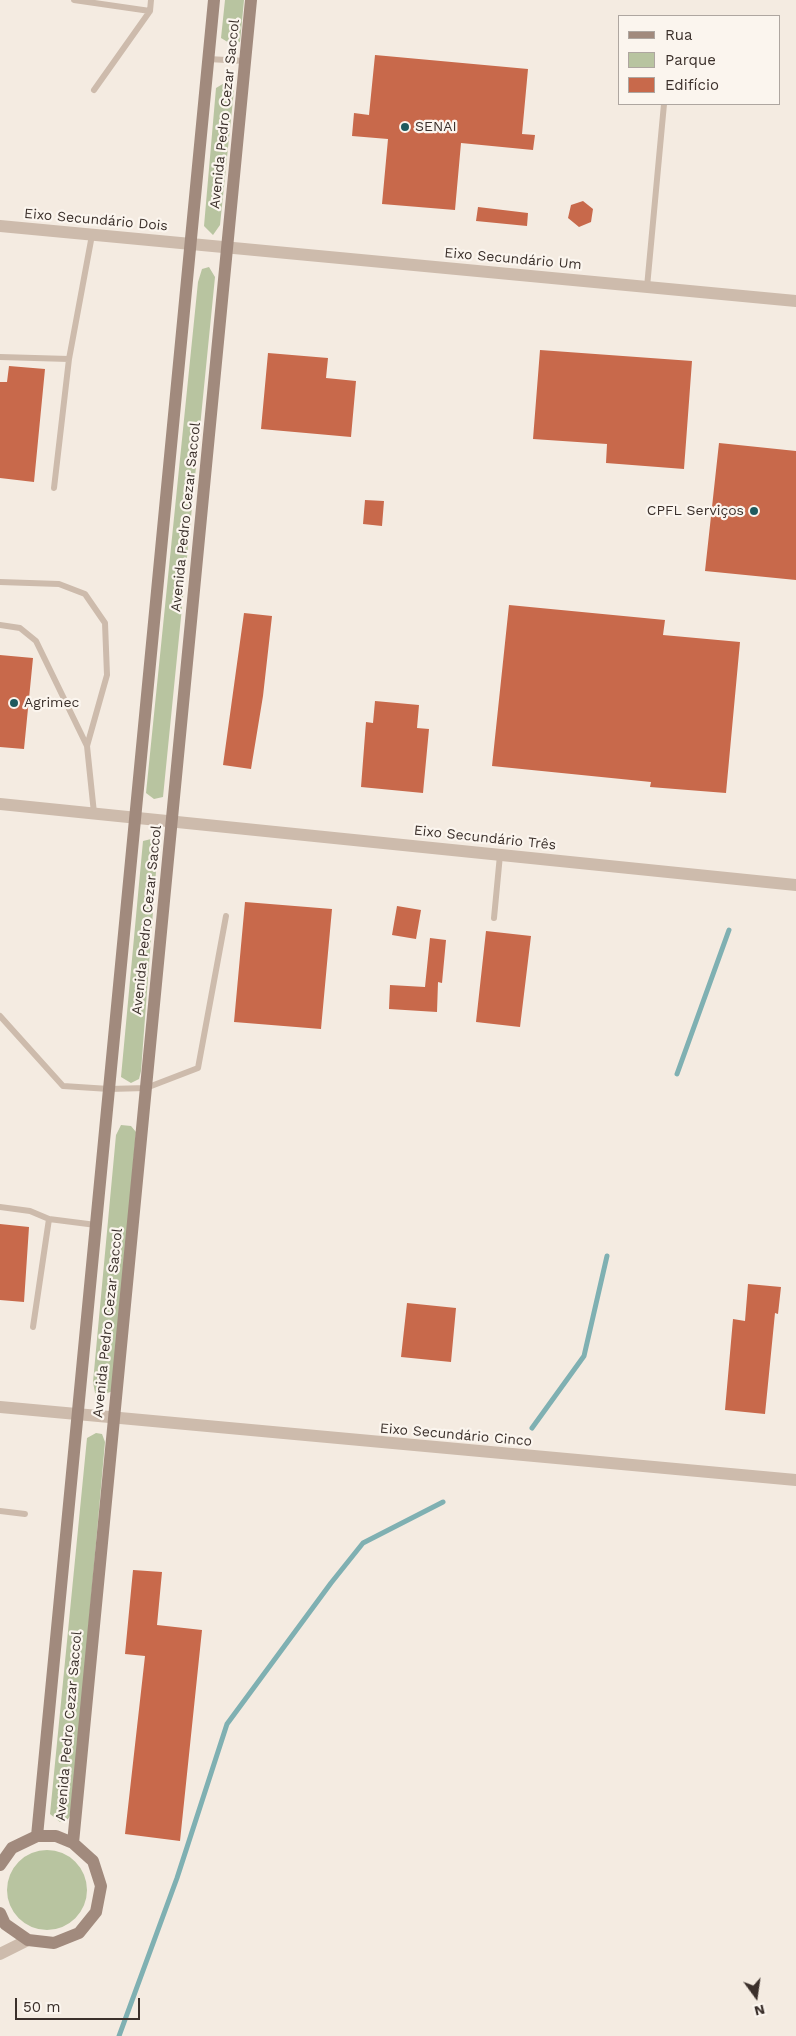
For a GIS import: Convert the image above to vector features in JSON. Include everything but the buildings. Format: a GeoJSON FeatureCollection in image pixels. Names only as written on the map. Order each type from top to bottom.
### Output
{"type":"FeatureCollection","features":[{"type":"Feature","properties":{"kind":"street","name":"Avenida Pedro Cezar Saccol"},"geometry":{"type":"LineString","coordinates":[[38,1836],[214,0]]}},
{"type":"Feature","properties":{"kind":"street","name":"Avenida Pedro Cezar Saccol"},"geometry":{"type":"LineString","coordinates":[[73,1843],[251,0]]}},
{"type":"Feature","properties":{"kind":"street","name":"Eixo Secundário Dois"},"geometry":{"type":"LineString","coordinates":[[0,226],[227,248]]}},
{"type":"Feature","properties":{"kind":"street","name":"Eixo Secundário Um"},"geometry":{"type":"LineString","coordinates":[[227,248],[796,301]]}},
{"type":"Feature","properties":{"kind":"street","name":"Eixo Secundário Três"},"geometry":{"type":"LineString","coordinates":[[0,804],[796,885]]}},
{"type":"Feature","properties":{"kind":"street","name":"Eixo Secundário Cinco"},"geometry":{"type":"LineString","coordinates":[[0,1408],[796,1480]]}},
{"type":"Feature","properties":{"kind":"street"},"geometry":{"type":"LineString","coordinates":[[0,1865],[12,1848],[38,1836],[56,1836],[73,1843],[93,1861],[100,1886],[96,1912],[79,1933],[54,1943],[28,1940],[5,1924],[0,1913]]}},
{"type":"Feature","properties":{"kind":"street"},"geometry":{"type":"LineString","coordinates":[[0,1954],[28,1940]]}},
{"type":"Feature","properties":{"kind":"lane"},"geometry":{"type":"LineString","coordinates":[[74,0],[150,11]]}},
{"type":"Feature","properties":{"kind":"lane"},"geometry":{"type":"LineString","coordinates":[[94,90],[150,11],[151,0]]}},
{"type":"Feature","properties":{"kind":"lane"},"geometry":{"type":"LineString","coordinates":[[208,59],[245,61]]}},
{"type":"Feature","properties":{"kind":"lane"},"geometry":{"type":"LineString","coordinates":[[647,287],[664,105]]}},
{"type":"Feature","properties":{"kind":"lane"},"geometry":{"type":"LineString","coordinates":[[54,488],[69,359],[92,235]]}},
{"type":"Feature","properties":{"kind":"lane"},"geometry":{"type":"LineString","coordinates":[[0,357],[69,359]]}},
{"type":"Feature","properties":{"kind":"lane"},"geometry":{"type":"LineString","coordinates":[[0,582],[59,584],[86,594],[105,622],[107,675],[86,746]]}},
{"type":"Feature","properties":{"kind":"lane"},"geometry":{"type":"LineString","coordinates":[[0,625],[20,628],[36,641],[86,746],[94,813]]}},
{"type":"Feature","properties":{"kind":"lane"},"geometry":{"type":"LineString","coordinates":[[494,918],[500,854]]}},
{"type":"Feature","properties":{"kind":"lane"},"geometry":{"type":"LineString","coordinates":[[0,1016],[63,1086],[109,1089],[146,1088],[198,1068],[226,916]]}},
{"type":"Feature","properties":{"kind":"lane"},"geometry":{"type":"LineString","coordinates":[[0,1207],[30,1211],[49,1219],[96,1225]]}},
{"type":"Feature","properties":{"kind":"lane"},"geometry":{"type":"LineString","coordinates":[[33,1327],[49,1219]]}},
{"type":"Feature","properties":{"kind":"lane"},"geometry":{"type":"LineString","coordinates":[[0,1511],[25,1514]]}},
{"type":"Feature","properties":{"kind":"green space"},"geometry":{"type":"Polygon","coordinates":[[[225,0],[244,0],[240,42],[231,44],[221,38],[225,0]]]}},
{"type":"Feature","properties":{"kind":"green space"},"geometry":{"type":"Polygon","coordinates":[[[226,82],[234,90],[220,225],[213,235],[204,226],[216,88],[226,82]]]}},
{"type":"Feature","properties":{"kind":"green space"},"geometry":{"type":"Polygon","coordinates":[[[209,267],[215,277],[163,797],[154,799],[146,793],[198,282],[202,269],[209,267]]]}},
{"type":"Feature","properties":{"kind":"green space"},"geometry":{"type":"Polygon","coordinates":[[[155,838],[158,845],[141,1071],[139,1079],[131,1083],[121,1077],[143,841],[155,838]]]}},
{"type":"Feature","properties":{"kind":"green space"},"geometry":{"type":"Polygon","coordinates":[[[121,1125],[131,1126],[136,1132],[113,1391],[102,1395],[95,1393],[93,1382],[116,1135],[121,1125]]]}},
{"type":"Feature","properties":{"kind":"green space"},"geometry":{"type":"Polygon","coordinates":[[[96,1433],[102,1434],[105,1442],[72,1813],[68,1819],[60,1822],[50,1814],[87,1438],[96,1433]]]}},
{"type":"Feature","properties":{"kind":"green space"},"geometry":{"type":"Polygon","coordinates":[[[39,1850],[55,1850],[76,1861],[87,1882],[87,1898],[76,1919],[55,1930],[39,1930],[25,1924],[13,1912],[7,1898],[7,1882],[13,1868],[25,1856],[39,1850]]]}},
{"type":"Feature","properties":{"kind":"waterway"},"geometry":{"type":"LineString","coordinates":[[677,1074],[729,930]]}},
{"type":"Feature","properties":{"kind":"waterway"},"geometry":{"type":"LineString","coordinates":[[532,1428],[584,1356],[607,1256]]}},
{"type":"Feature","properties":{"kind":"waterway"},"geometry":{"type":"LineString","coordinates":[[119,2036],[177,1878],[227,1724],[331,1583],[363,1543],[443,1502]]}},
{"type":"Feature","properties":{"kind":"place","name":"SENAI"},"geometry":{"type":"Point","coordinates":[405,127]}},
{"type":"Feature","properties":{"kind":"place","name":"CPFL Serviços"},"geometry":{"type":"Point","coordinates":[754,511]}},
{"type":"Feature","properties":{"kind":"place","name":"Agrimec"},"geometry":{"type":"Point","coordinates":[14,703]}}]}
